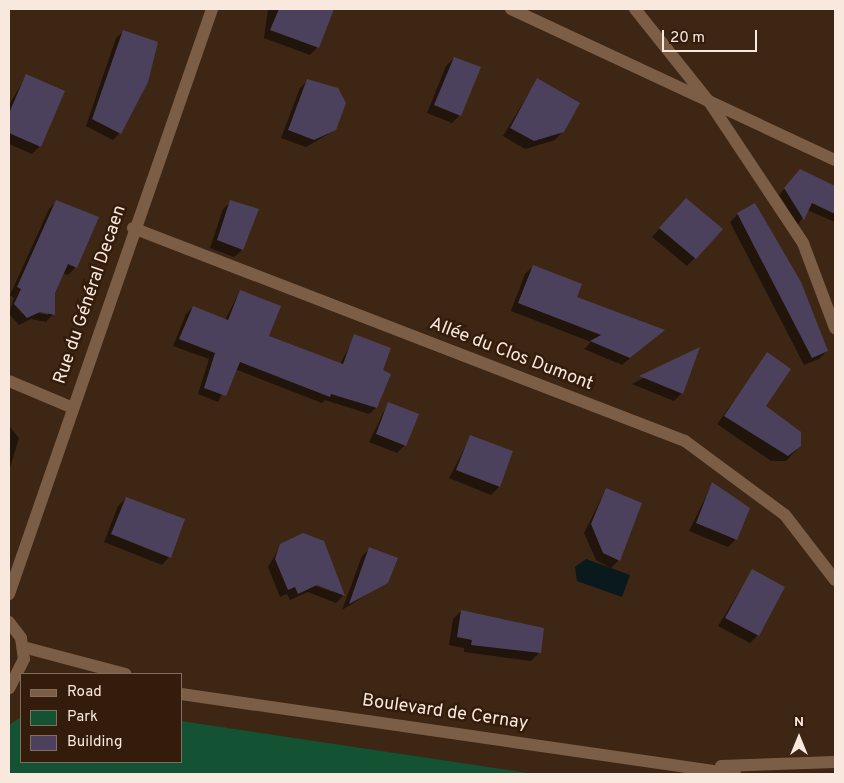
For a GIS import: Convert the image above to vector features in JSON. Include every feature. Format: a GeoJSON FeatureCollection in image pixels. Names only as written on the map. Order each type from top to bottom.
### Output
{"type":"FeatureCollection","features":[{"type":"Feature","properties":{"kind":"street","name":"Rue du Général Decaen"},"geometry":{"type":"LineString","coordinates":[[9,594],[133,228],[212,9]]}},
{"type":"Feature","properties":{"kind":"street"},"geometry":{"type":"LineString","coordinates":[[511,9],[835,160]]}},
{"type":"Feature","properties":{"kind":"street"},"geometry":{"type":"LineString","coordinates":[[635,9],[710,103],[803,243],[835,328]]}},
{"type":"Feature","properties":{"kind":"street","name":"Allée du Clos Dumont"},"geometry":{"type":"LineString","coordinates":[[133,228],[685,441],[785,515],[835,580]]}},
{"type":"Feature","properties":{"kind":"street"},"geometry":{"type":"LineString","coordinates":[[9,381],[71,407]]}},
{"type":"Feature","properties":{"kind":"street"},"geometry":{"type":"LineString","coordinates":[[9,622],[23,647],[16,682]]}},
{"type":"Feature","properties":{"kind":"street"},"geometry":{"type":"LineString","coordinates":[[23,647],[121,673]]}},
{"type":"Feature","properties":{"kind":"street","name":"Boulevard de Cernay"},"geometry":{"type":"LineString","coordinates":[[182,694],[704,767],[735,774]]}},
{"type":"Feature","properties":{"kind":"street","name":"Boulevard de Cernay"},"geometry":{"type":"LineString","coordinates":[[704,767],[835,762]]}},
{"type":"Feature","properties":{"kind":"green space"},"geometry":{"type":"Polygon","coordinates":[[[20,718],[20,763],[182,763],[182,721],[535,774],[9,774],[9,725],[20,718]]]}},
{"type":"Feature","properties":{"kind":"shaded area"},"geometry":{"type":"Polygon","coordinates":[[[586,559],[630,575],[622,597],[577,581],[575,567],[586,559]]]}},
{"type":"Feature","properties":{"kind":"building"},"geometry":{"type":"Polygon","coordinates":[[[279,9],[334,9],[319,48],[270,30],[279,9]]]}},
{"type":"Feature","properties":{"kind":"building"},"geometry":{"type":"Polygon","coordinates":[[[123,30],[158,42],[148,82],[121,134],[92,119],[123,30]]]}},
{"type":"Feature","properties":{"kind":"building"},"geometry":{"type":"Polygon","coordinates":[[[454,57],[481,67],[461,116],[434,105],[454,57]]]}},
{"type":"Feature","properties":{"kind":"building"},"geometry":{"type":"Polygon","coordinates":[[[26,74],[65,91],[41,147],[9,133],[9,113],[26,74]]]}},
{"type":"Feature","properties":{"kind":"building"},"geometry":{"type":"Polygon","coordinates":[[[537,78],[580,103],[564,132],[534,141],[510,128],[537,78]]]}},
{"type":"Feature","properties":{"kind":"building"},"geometry":{"type":"Polygon","coordinates":[[[307,79],[338,88],[346,103],[336,130],[314,140],[288,130],[307,79]]]}},
{"type":"Feature","properties":{"kind":"building"},"geometry":{"type":"Polygon","coordinates":[[[800,169],[835,186],[835,214],[812,203],[804,220],[784,188],[800,169]]]}},
{"type":"Feature","properties":{"kind":"building"},"geometry":{"type":"Polygon","coordinates":[[[686,198],[723,229],[696,259],[659,228],[686,198]]]}},
{"type":"Feature","properties":{"kind":"building"},"geometry":{"type":"Polygon","coordinates":[[[56,200],[99,217],[77,268],[68,264],[55,293],[55,315],[40,312],[27,318],[14,304],[21,289],[17,287],[56,200]]]}},
{"type":"Feature","properties":{"kind":"building"},"geometry":{"type":"Polygon","coordinates":[[[230,200],[259,209],[243,250],[217,240],[230,200]]]}},
{"type":"Feature","properties":{"kind":"building"},"geometry":{"type":"Polygon","coordinates":[[[755,203],[801,282],[828,351],[812,358],[737,213],[755,203]]]}},
{"type":"Feature","properties":{"kind":"building"},"geometry":{"type":"Polygon","coordinates":[[[533,265],[582,284],[577,297],[665,330],[630,358],[590,341],[601,335],[518,303],[533,265]]]}},
{"type":"Feature","properties":{"kind":"building"},"geometry":{"type":"Polygon","coordinates":[[[240,290],[281,306],[269,336],[343,364],[354,334],[391,348],[383,370],[391,374],[377,408],[331,394],[330,397],[240,362],[226,396],[204,388],[215,353],[179,339],[193,306],[228,320],[240,290]]]}},
{"type":"Feature","properties":{"kind":"building"},"geometry":{"type":"Polygon","coordinates":[[[700,347],[683,394],[639,376],[700,347]]]}},
{"type":"Feature","properties":{"kind":"building"},"geometry":{"type":"Polygon","coordinates":[[[767,352],[791,369],[766,406],[801,432],[801,446],[788,456],[724,416],[767,352]]]}},
{"type":"Feature","properties":{"kind":"building"},"geometry":{"type":"Polygon","coordinates":[[[388,402],[419,414],[406,446],[376,434],[388,402]]]}},
{"type":"Feature","properties":{"kind":"building"},"geometry":{"type":"Polygon","coordinates":[[[470,435],[513,451],[500,487],[456,470],[470,435]]]}},
{"type":"Feature","properties":{"kind":"building"},"geometry":{"type":"Polygon","coordinates":[[[712,482],[750,508],[737,540],[696,523],[712,482]]]}},
{"type":"Feature","properties":{"kind":"building"},"geometry":{"type":"Polygon","coordinates":[[[606,488],[642,503],[620,561],[603,553],[591,524],[606,488]]]}},
{"type":"Feature","properties":{"kind":"building"},"geometry":{"type":"Polygon","coordinates":[[[126,497],[185,519],[171,558],[111,534],[126,497]]]}},
{"type":"Feature","properties":{"kind":"building"},"geometry":{"type":"Polygon","coordinates":[[[303,533],[324,541],[345,596],[317,585],[298,594],[295,587],[288,590],[275,559],[280,544],[303,533]]]}},
{"type":"Feature","properties":{"kind":"building"},"geometry":{"type":"Polygon","coordinates":[[[369,547],[398,558],[388,583],[349,604],[369,547]]]}},
{"type":"Feature","properties":{"kind":"building"},"geometry":{"type":"Polygon","coordinates":[[[752,569],[785,587],[759,636],[725,618],[752,569]]]}},
{"type":"Feature","properties":{"kind":"building"},"geometry":{"type":"Polygon","coordinates":[[[461,610],[544,628],[541,653],[471,645],[472,640],[457,637],[461,610]]]}}]}
